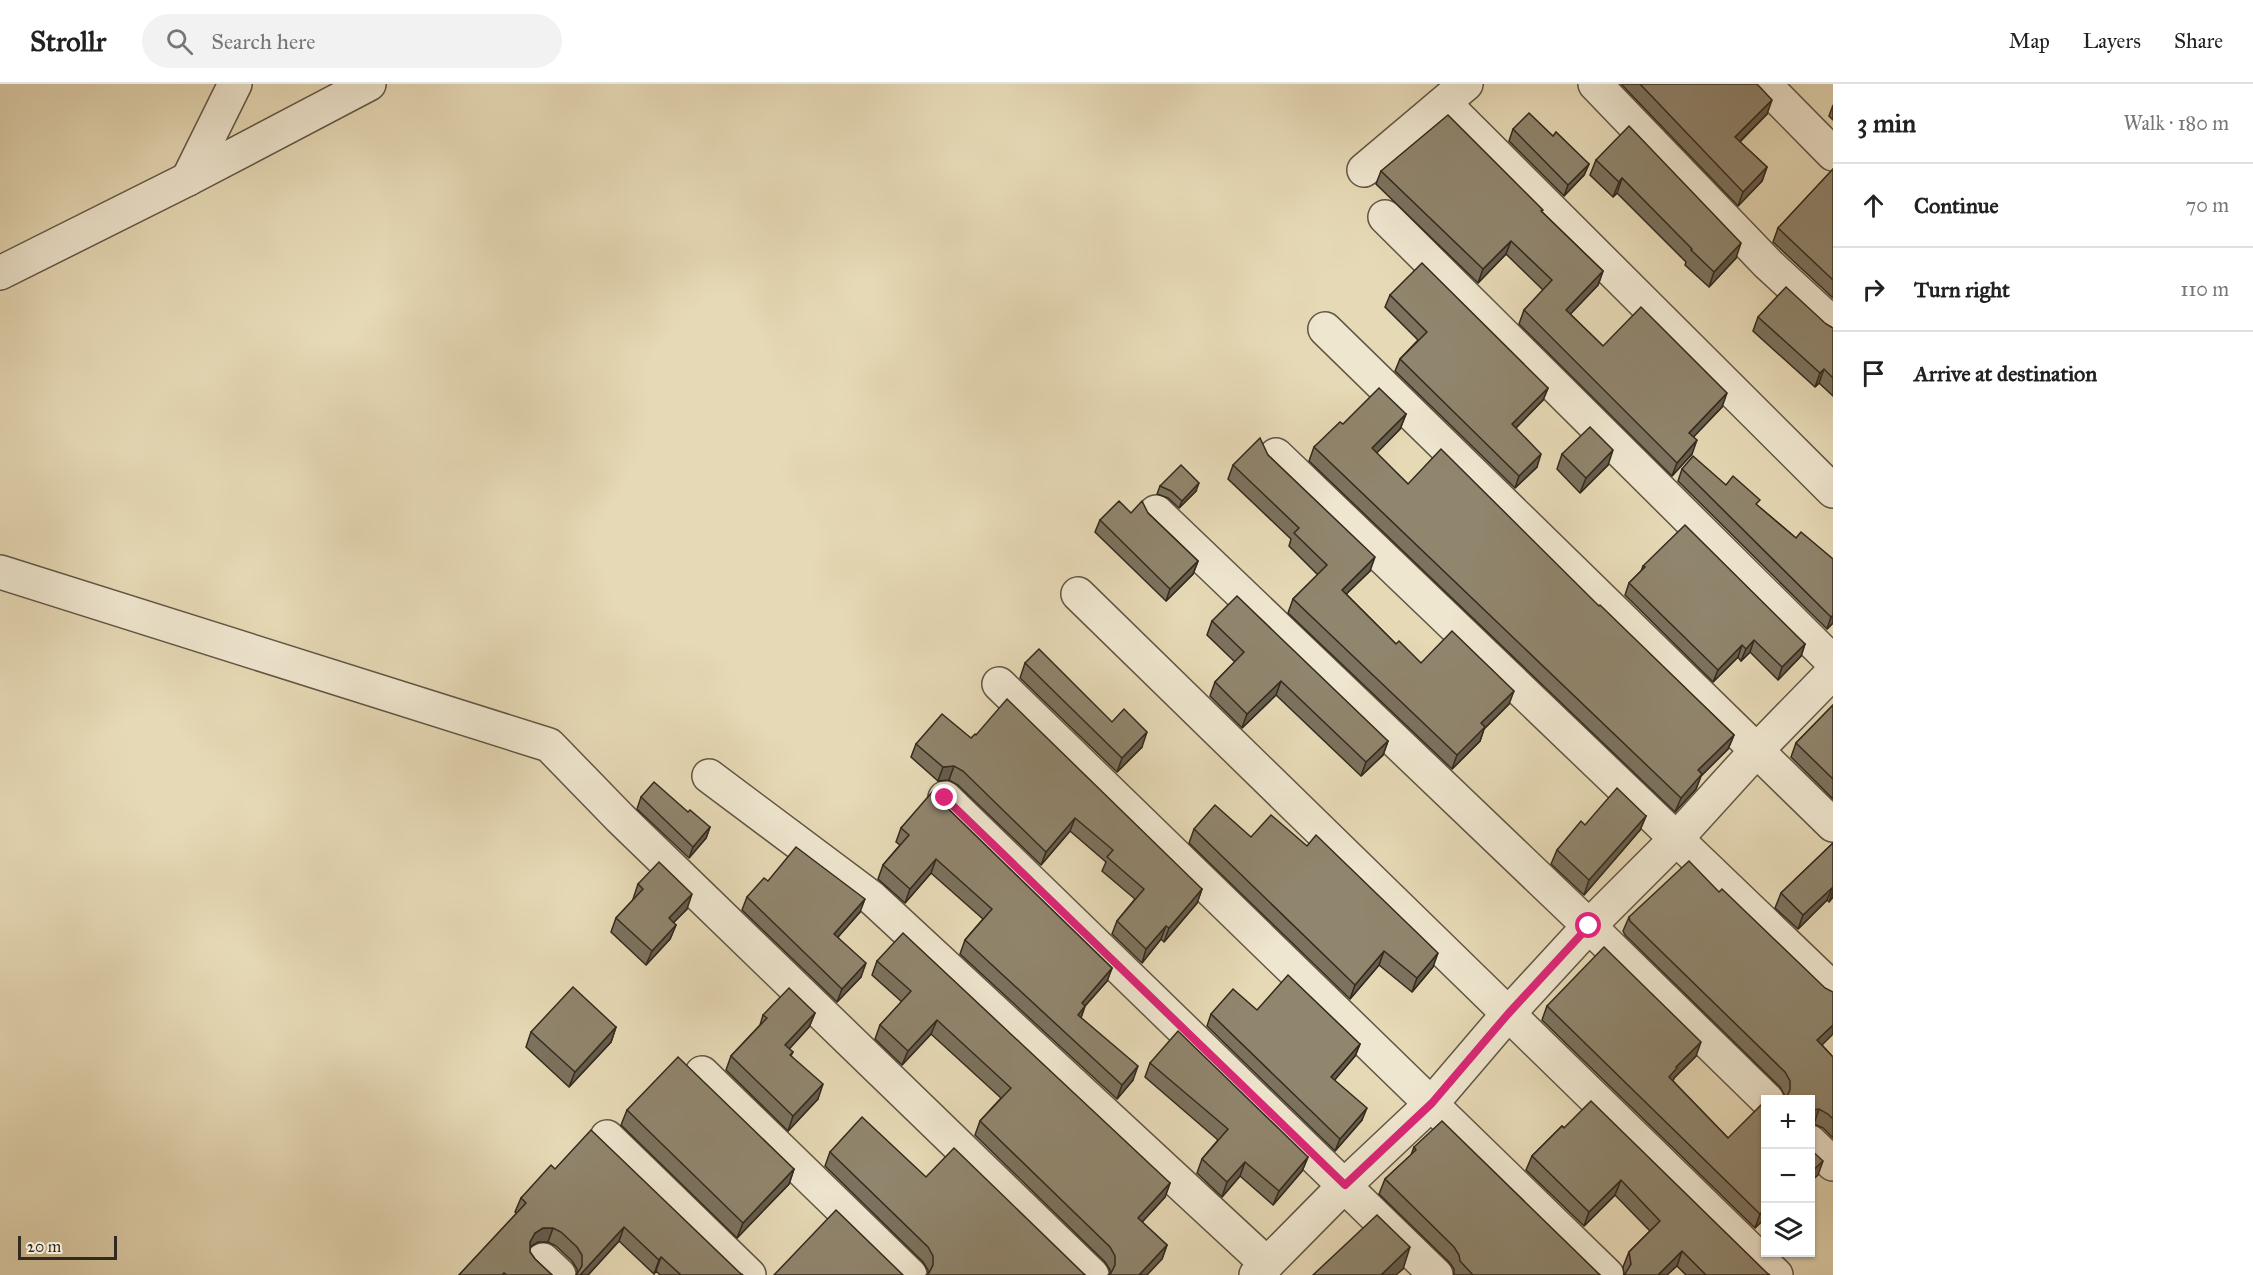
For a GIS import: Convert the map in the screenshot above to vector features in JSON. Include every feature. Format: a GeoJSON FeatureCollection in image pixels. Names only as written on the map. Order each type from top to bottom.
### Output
{"type":"FeatureCollection","features":[{"type":"Feature","properties":{"kind":"street"},"geometry":{"type":"LineString","coordinates":[[188,179],[235,84]]}},
{"type":"Feature","properties":{"kind":"street"},"geometry":{"type":"LineString","coordinates":[[0,273],[188,179],[369,84]]}},
{"type":"Feature","properties":{"kind":"street"},"geometry":{"type":"LineString","coordinates":[[1595,84],[1768,264],[1833,324]]}},
{"type":"Feature","properties":{"kind":"street"},"geometry":{"type":"LineString","coordinates":[[1764,84],[1833,154]]}},
{"type":"Feature","properties":{"kind":"street"},"geometry":{"type":"LineString","coordinates":[[1364,170],[1455,94],[1833,491]]}},
{"type":"Feature","properties":{"kind":"street"},"geometry":{"type":"LineString","coordinates":[[1385,217],[1833,662]]}},
{"type":"Feature","properties":{"kind":"street"},"geometry":{"type":"LineString","coordinates":[[1325,329],[1833,825]]}},
{"type":"Feature","properties":{"kind":"street"},"geometry":{"type":"LineString","coordinates":[[1276,455],[1833,988]]}},
{"type":"Feature","properties":{"kind":"street"},"geometry":{"type":"LineString","coordinates":[[1156,512],[1589,926],[1762,1095]]}},
{"type":"Feature","properties":{"kind":"street"},"geometry":{"type":"LineString","coordinates":[[0,572],[549,745],[620,818],[1092,1275]]}},
{"type":"Feature","properties":{"kind":"street"},"geometry":{"type":"LineString","coordinates":[[1078,594],[1776,1275]]}},
{"type":"Feature","properties":{"kind":"street"},"geometry":{"type":"LineString","coordinates":[[709,776],[872,898],[1261,1270],[1345,1185],[1432,1103],[1508,1014],[1589,926],[1677,838],[1757,750],[1833,672]]}},
{"type":"Feature","properties":{"kind":"street"},"geometry":{"type":"LineString","coordinates":[[999,684],[1607,1275]]}},
{"type":"Feature","properties":{"kind":"street"},"geometry":{"type":"LineString","coordinates":[[945,798],[1436,1275]]}},
{"type":"Feature","properties":{"kind":"street"},"geometry":{"type":"LineString","coordinates":[[702,1073],[910,1275]]}},
{"type":"Feature","properties":{"kind":"street"},"geometry":{"type":"LineString","coordinates":[[607,1137],[749,1275]]}},
{"type":"Feature","properties":{"kind":"street"},"geometry":{"type":"LineString","coordinates":[[1815,1147],[1833,1164]]}},
{"type":"Feature","properties":{"kind":"building"},"geometry":{"type":"Polygon","coordinates":[[[1640,84],[1757,84],[1772,100],[1735,137],[1767,167],[1743,192],[1640,84]]]}},
{"type":"Feature","properties":{"kind":"building"},"geometry":{"type":"Polygon","coordinates":[[[1529,113],[1553,136],[1556,132],[1589,164],[1568,185],[1513,129],[1529,113]]]}},
{"type":"Feature","properties":{"kind":"building"},"geometry":{"type":"Polygon","coordinates":[[[1448,115],[1603,271],[1566,310],[1603,346],[1641,307],[1727,393],[1689,433],[1697,440],[1677,463],[1524,310],[1552,280],[1511,241],[1483,269],[1381,171],[1448,115]]]}},
{"type":"Feature","properties":{"kind":"building"},"geometry":{"type":"Polygon","coordinates":[[[1629,126],[1741,243],[1714,272],[1622,178],[1619,182],[1596,160],[1629,126]]]}},
{"type":"Feature","properties":{"kind":"building"},"geometry":{"type":"Polygon","coordinates":[[[1833,169],[1833,280],[1778,228],[1833,169]]]}},
{"type":"Feature","properties":{"kind":"building"},"geometry":{"type":"Polygon","coordinates":[[[1422,263],[1548,388],[1512,424],[1541,454],[1519,476],[1400,359],[1427,332],[1390,295],[1422,263]]]}},
{"type":"Feature","properties":{"kind":"building"},"geometry":{"type":"Polygon","coordinates":[[[1786,287],[1833,328],[1833,378],[1824,369],[1820,373],[1758,317],[1786,287]]]}},
{"type":"Feature","properties":{"kind":"building"},"geometry":{"type":"Polygon","coordinates":[[[1379,388],[1406,414],[1372,448],[1408,484],[1441,449],[1599,606],[1734,735],[1698,770],[1702,774],[1681,798],[1314,447],[1340,422],[1343,424],[1379,388]]]}},
{"type":"Feature","properties":{"kind":"building"},"geometry":{"type":"Polygon","coordinates":[[[1590,427],[1613,450],[1586,478],[1562,454],[1590,427]]]}},
{"type":"Feature","properties":{"kind":"building"},"geometry":{"type":"Polygon","coordinates":[[[1260,438],[1268,455],[1375,557],[1342,590],[1396,644],[1399,641],[1421,663],[1452,631],[1514,691],[1481,723],[1485,727],[1457,755],[1293,599],[1327,565],[1294,533],[1299,528],[1233,465],[1260,438]]]}},
{"type":"Feature","properties":{"kind":"building"},"geometry":{"type":"Polygon","coordinates":[[[1693,456],[1726,485],[1733,476],[1760,500],[1756,504],[1796,538],[1801,532],[1833,559],[1833,615],[1831,617],[1682,469],[1693,456]]]}},
{"type":"Feature","properties":{"kind":"building"},"geometry":{"type":"Polygon","coordinates":[[[1181,465],[1199,483],[1182,501],[1171,491],[1160,486],[1181,465]]]}},
{"type":"Feature","properties":{"kind":"building"},"geometry":{"type":"Polygon","coordinates":[[[1119,501],[1131,513],[1142,501],[1148,513],[1198,561],[1170,589],[1100,520],[1119,501]]]}},
{"type":"Feature","properties":{"kind":"building"},"geometry":{"type":"Polygon","coordinates":[[[1685,525],[1805,644],[1782,667],[1754,640],[1746,649],[1742,645],[1718,670],[1629,583],[1685,525]]]}},
{"type":"Feature","properties":{"kind":"building"},"geometry":{"type":"Polygon","coordinates":[[[1237,596],[1388,741],[1366,762],[1281,681],[1247,714],[1215,682],[1244,652],[1212,621],[1237,596]]]}},
{"type":"Feature","properties":{"kind":"building"},"geometry":{"type":"Polygon","coordinates":[[[1039,649],[1112,722],[1124,709],[1147,732],[1122,758],[1025,663],[1039,649]]]}},
{"type":"Feature","properties":{"kind":"building"},"geometry":{"type":"Polygon","coordinates":[[[1007,699],[1202,889],[1169,928],[1166,926],[1146,949],[1117,921],[1144,889],[1107,857],[1113,850],[1075,818],[1046,852],[963,771],[954,766],[943,767],[916,744],[942,714],[971,738],[1007,699]]]}},
{"type":"Feature","properties":{"kind":"building"},"geometry":{"type":"Polygon","coordinates":[[[1833,705],[1833,779],[1796,743],[1833,705]]]}},
{"type":"Feature","properties":{"kind":"building"},"geometry":{"type":"Polygon","coordinates":[[[654,782],[688,812],[690,810],[710,827],[693,847],[641,797],[654,782]]]}},
{"type":"Feature","properties":{"kind":"building"},"geometry":{"type":"Polygon","coordinates":[[[1617,788],[1646,816],[1589,880],[1557,850],[1581,821],[1585,825],[1617,788]]]}},
{"type":"Feature","properties":{"kind":"building"},"geometry":{"type":"Polygon","coordinates":[[[933,791],[937,798],[1112,968],[1082,1003],[1085,1006],[1078,1015],[1138,1066],[1122,1085],[965,940],[992,909],[936,859],[910,889],[883,865],[909,835],[901,828],[933,791]]]}},
{"type":"Feature","properties":{"kind":"building"},"geometry":{"type":"Polygon","coordinates":[[[1215,805],[1251,837],[1271,815],[1307,846],[1316,835],[1438,953],[1417,978],[1384,951],[1355,985],[1194,829],[1215,805]]]}},
{"type":"Feature","properties":{"kind":"building"},"geometry":{"type":"Polygon","coordinates":[[[1833,843],[1833,887],[1803,915],[1781,893],[1833,843]]]}},
{"type":"Feature","properties":{"kind":"building"},"geometry":{"type":"Polygon","coordinates":[[[796,847],[865,899],[834,934],[866,963],[842,989],[747,897],[764,878],[768,881],[796,847]]]}},
{"type":"Feature","properties":{"kind":"building"},"geometry":{"type":"Polygon","coordinates":[[[1689,861],[1719,892],[1722,889],[1825,988],[1833,992],[1833,1025],[1817,1040],[1833,1057],[1833,1119],[1819,1109],[1815,1109],[1815,1095],[1788,1095],[1790,1081],[1785,1072],[1630,921],[1629,917],[1689,861]]]}},
{"type":"Feature","properties":{"kind":"building"},"geometry":{"type":"Polygon","coordinates":[[[659,862],[692,894],[669,918],[676,925],[652,951],[616,918],[643,889],[638,884],[659,862]]]}},
{"type":"Feature","properties":{"kind":"building"},"geometry":{"type":"Polygon","coordinates":[[[903,933],[1170,1183],[1138,1218],[1167,1245],[1139,1275],[1108,1275],[1115,1265],[1115,1256],[1110,1247],[980,1121],[1011,1088],[937,1020],[908,1051],[880,1025],[911,991],[877,961],[903,933]]]}},
{"type":"Feature","properties":{"kind":"building"},"geometry":{"type":"Polygon","coordinates":[[[1604,947],[1701,1042],[1669,1077],[1728,1138],[1761,1105],[1761,1213],[1760,1214],[1547,1006],[1604,947]]]}},
{"type":"Feature","properties":{"kind":"building"},"geometry":{"type":"Polygon","coordinates":[[[1288,975],[1360,1044],[1331,1077],[1367,1108],[1340,1139],[1211,1014],[1233,989],[1257,1010],[1288,975]]]}},
{"type":"Feature","properties":{"kind":"building"},"geometry":{"type":"Polygon","coordinates":[[[573,987],[616,1027],[575,1072],[531,1032],[573,987]]]}},
{"type":"Feature","properties":{"kind":"building"},"geometry":{"type":"Polygon","coordinates":[[[789,988],[815,1013],[785,1045],[793,1052],[790,1055],[823,1084],[793,1116],[731,1056],[767,1018],[763,1015],[789,988]]]}},
{"type":"Feature","properties":{"kind":"building"},"geometry":{"type":"Polygon","coordinates":[[[1178,1031],[1308,1157],[1279,1191],[1245,1162],[1227,1182],[1202,1159],[1228,1129],[1150,1063],[1178,1031]]]}},
{"type":"Feature","properties":{"kind":"building"},"geometry":{"type":"Polygon","coordinates":[[[678,1057],[794,1169],[743,1223],[627,1110],[678,1057]]]}},
{"type":"Feature","properties":{"kind":"building"},"geometry":{"type":"Polygon","coordinates":[[[1591,1101],[1770,1275],[1706,1275],[1682,1251],[1658,1275],[1623,1275],[1631,1264],[1629,1252],[1660,1221],[1621,1180],[1589,1212],[1532,1156],[1591,1101]]]}},
{"type":"Feature","properties":{"kind":"building"},"geometry":{"type":"Polygon","coordinates":[[[862,1117],[926,1177],[954,1148],[1085,1275],[926,1275],[933,1265],[933,1256],[928,1247],[830,1152],[862,1117]]]}},
{"type":"Feature","properties":{"kind":"building"},"geometry":{"type":"Polygon","coordinates":[[[1442,1121],[1600,1275],[1473,1275],[1460,1261],[1454,1247],[1385,1179],[1442,1121]]]}},
{"type":"Feature","properties":{"kind":"building"},"geometry":{"type":"Polygon","coordinates":[[[591,1130],[743,1275],[681,1275],[661,1257],[659,1260],[624,1227],[580,1275],[576,1275],[582,1266],[582,1255],[577,1247],[561,1232],[553,1228],[543,1228],[535,1233],[530,1242],[530,1252],[552,1275],[507,1275],[504,1273],[502,1275],[459,1275],[526,1203],[521,1198],[551,1165],[555,1169],[591,1130]]]}},
{"type":"Feature","properties":{"kind":"building"},"geometry":{"type":"Polygon","coordinates":[[[1815,1154],[1823,1161],[1815,1168],[1815,1154]]]}},
{"type":"Feature","properties":{"kind":"building"},"geometry":{"type":"Polygon","coordinates":[[[836,1210],[903,1275],[774,1275],[836,1210]]]}},
{"type":"Feature","properties":{"kind":"building"},"geometry":{"type":"Polygon","coordinates":[[[1377,1215],[1410,1247],[1381,1275],[1313,1275],[1377,1215]]]}},
{"type":"Feature","properties":{"kind":"route"},"geometry":{"type":"LineString","coordinates":[[945,798],[1345,1185],[1432,1103],[1508,1014],[1589,926]]}}]}
